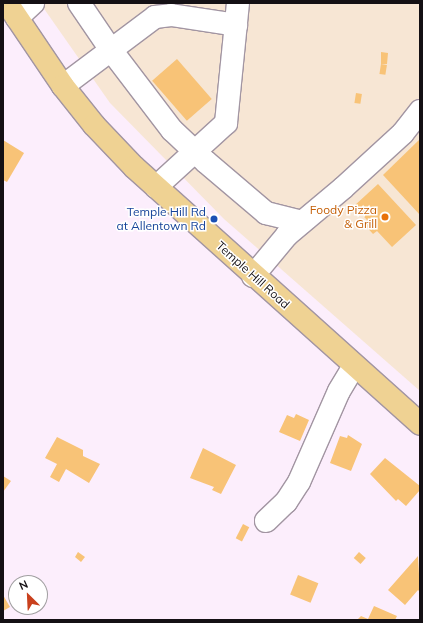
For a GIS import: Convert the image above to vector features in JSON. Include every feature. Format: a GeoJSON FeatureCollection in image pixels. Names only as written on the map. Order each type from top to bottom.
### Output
{"type":"FeatureCollection","features":[{"type":"Feature","properties":{"kind":"main road","name":"Temple Hill Road"},"geometry":{"type":"LineString","coordinates":[[12,11],[63,86],[94,125],[156,187],[420,424]]}},
{"type":"Feature","properties":{"kind":"lane"},"geometry":{"type":"LineString","coordinates":[[12,11],[34,3]]}},
{"type":"Feature","properties":{"kind":"lane"},"geometry":{"type":"LineString","coordinates":[[79,3],[111,50],[172,130],[195,152],[266,212],[302,222]]}},
{"type":"Feature","properties":{"kind":"lane"},"geometry":{"type":"LineString","coordinates":[[156,187],[226,123],[238,3]]}},
{"type":"Feature","properties":{"kind":"lane"},"geometry":{"type":"LineString","coordinates":[[63,86],[155,17],[171,15],[236,25]]}},
{"type":"Feature","properties":{"kind":"lane"},"geometry":{"type":"LineString","coordinates":[[254,276],[287,235],[403,133],[420,111]]}},
{"type":"Feature","properties":{"kind":"lane"},"geometry":{"type":"LineString","coordinates":[[266,521],[286,502],[299,482],[339,391],[354,366]]}},
{"type":"Feature","properties":{"kind":"shaded area"},"geometry":{"type":"Polygon","coordinates":[[[40,3],[420,3],[420,391],[224,219],[110,103],[40,3]]]}},
{"type":"Feature","properties":{"kind":"building"},"geometry":{"type":"Polygon","coordinates":[[[381,52],[388,53],[387,64],[381,64],[381,52]]]}},
{"type":"Feature","properties":{"kind":"building"},"geometry":{"type":"Polygon","coordinates":[[[177,59],[212,99],[187,121],[152,81],[177,59]]]}},
{"type":"Feature","properties":{"kind":"building"},"geometry":{"type":"Polygon","coordinates":[[[381,64],[387,65],[385,75],[379,74],[381,64]]]}},
{"type":"Feature","properties":{"kind":"building"},"geometry":{"type":"Polygon","coordinates":[[[356,93],[362,94],[360,104],[354,103],[356,93]]]}},
{"type":"Feature","properties":{"kind":"building"},"geometry":{"type":"Polygon","coordinates":[[[420,139],[420,215],[383,175],[420,139]]]}},
{"type":"Feature","properties":{"kind":"building"},"geometry":{"type":"Polygon","coordinates":[[[3,140],[24,153],[7,182],[3,180],[3,140]]]}},
{"type":"Feature","properties":{"kind":"building"},"geometry":{"type":"Polygon","coordinates":[[[378,184],[416,225],[392,247],[377,231],[373,234],[363,223],[367,220],[354,206],[378,184]]]}},
{"type":"Feature","properties":{"kind":"building"},"geometry":{"type":"Polygon","coordinates":[[[296,414],[309,420],[300,441],[279,432],[287,415],[294,418],[296,414]]]}},
{"type":"Feature","properties":{"kind":"building"},"geometry":{"type":"Polygon","coordinates":[[[348,435],[362,444],[351,471],[330,463],[340,436],[347,438],[348,435]]]}},
{"type":"Feature","properties":{"kind":"building"},"geometry":{"type":"Polygon","coordinates":[[[57,437],[83,450],[83,456],[100,464],[89,483],[66,469],[59,482],[50,477],[57,464],[45,458],[57,437]]]}},
{"type":"Feature","properties":{"kind":"building"},"geometry":{"type":"Polygon","coordinates":[[[203,448],[236,465],[221,494],[212,490],[214,487],[190,478],[203,448]]]}},
{"type":"Feature","properties":{"kind":"building"},"geometry":{"type":"Polygon","coordinates":[[[385,458],[420,486],[420,490],[406,506],[398,499],[396,501],[370,474],[385,458]]]}},
{"type":"Feature","properties":{"kind":"building"},"geometry":{"type":"Polygon","coordinates":[[[3,476],[11,481],[3,492],[3,476]]]}},
{"type":"Feature","properties":{"kind":"building"},"geometry":{"type":"Polygon","coordinates":[[[243,524],[249,527],[242,541],[236,538],[243,524]]]}},
{"type":"Feature","properties":{"kind":"building"},"geometry":{"type":"Polygon","coordinates":[[[78,552],[85,557],[81,562],[75,557],[78,552]]]}},
{"type":"Feature","properties":{"kind":"building"},"geometry":{"type":"Polygon","coordinates":[[[359,552],[366,558],[361,564],[354,558],[359,552]]]}},
{"type":"Feature","properties":{"kind":"building"},"geometry":{"type":"Polygon","coordinates":[[[418,556],[420,592],[418,590],[405,605],[388,590],[418,556]]]}},
{"type":"Feature","properties":{"kind":"building"},"geometry":{"type":"Polygon","coordinates":[[[298,575],[318,583],[311,603],[290,594],[298,575]]]}},
{"type":"Feature","properties":{"kind":"building"},"geometry":{"type":"Polygon","coordinates":[[[3,595],[8,604],[8,608],[3,611],[3,595]]]}},
{"type":"Feature","properties":{"kind":"building"},"geometry":{"type":"Polygon","coordinates":[[[374,606],[397,616],[395,620],[357,620],[361,616],[368,619],[374,606]]]}},
{"type":"Feature","properties":{"kind":"place","name":"Foody Pizza & Grill"},"geometry":{"type":"Point","coordinates":[385,217]}},
{"type":"Feature","properties":{"kind":"place","name":"Temple Hill Rd at Allentown Rd"},"geometry":{"type":"Point","coordinates":[214,219]}}]}
